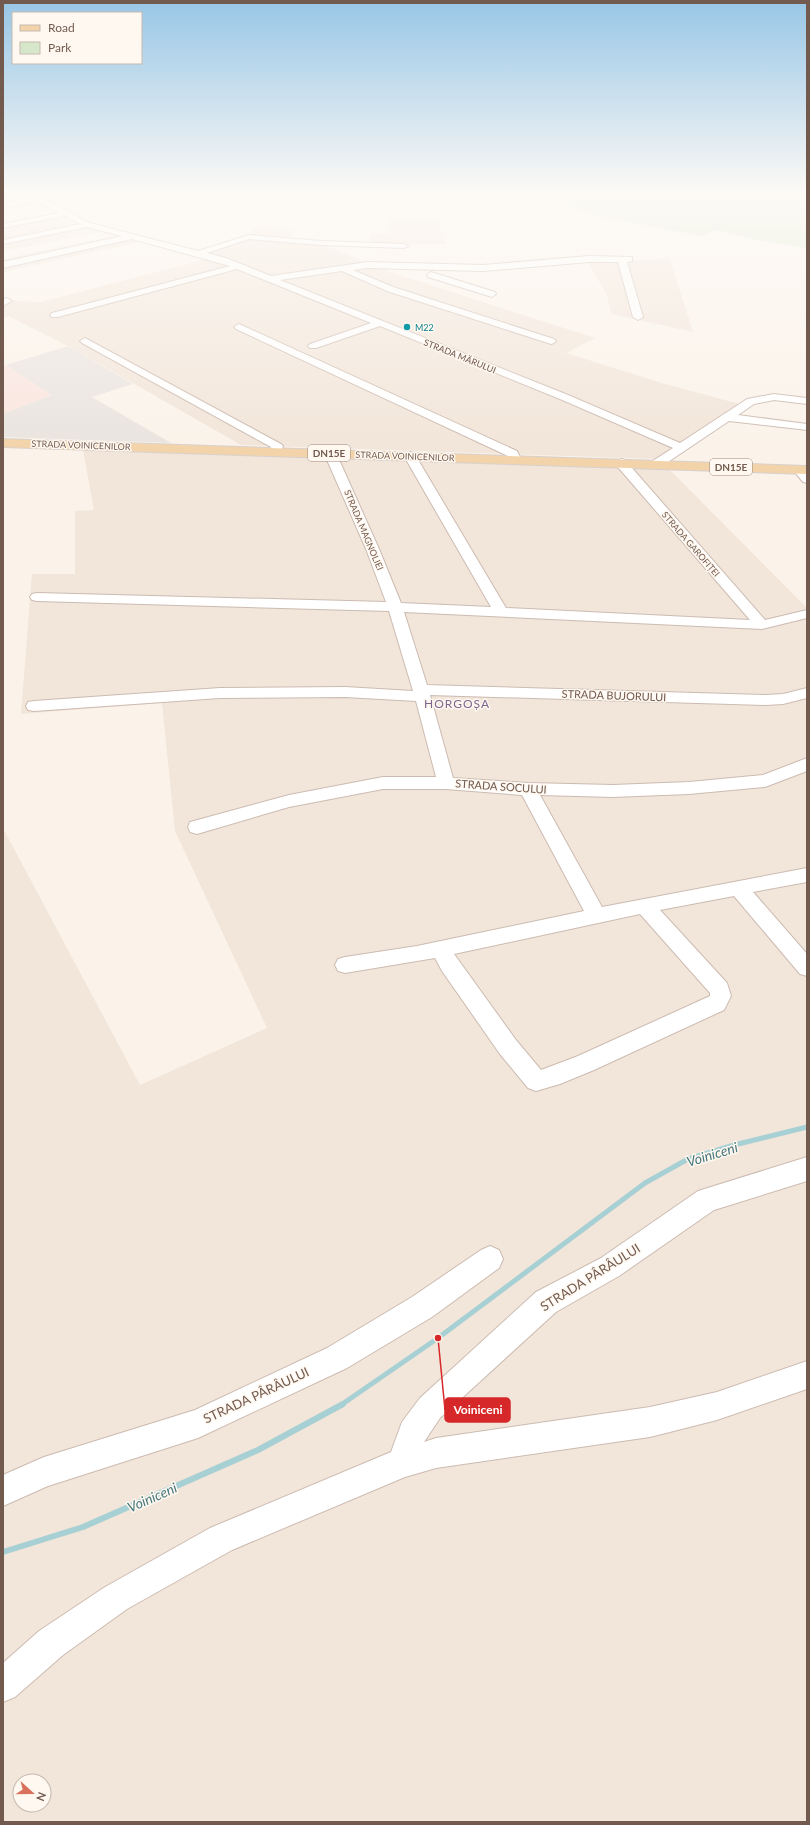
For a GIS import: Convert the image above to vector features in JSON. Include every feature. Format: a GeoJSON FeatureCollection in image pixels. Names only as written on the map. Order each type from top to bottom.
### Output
{"type":"FeatureCollection","features":[{"type":"Feature","properties":{"kind":"main road","name":"STRADA VOINICENILOR"},"geometry":{"type":"LineString","coordinates":[[3,443],[655,464],[804,473]]}},
{"type":"Feature","properties":{"kind":"street"},"geometry":{"type":"LineString","coordinates":[[55,315],[193,278]]}},
{"type":"Feature","properties":{"kind":"street"},"geometry":{"type":"LineString","coordinates":[[269,279],[275,278]]}},
{"type":"Feature","properties":{"kind":"street"},"geometry":{"type":"LineString","coordinates":[[365,278],[390,289],[551,341]]}},
{"type":"Feature","properties":{"kind":"street"},"geometry":{"type":"LineString","coordinates":[[442,278],[492,294]]}},
{"type":"Feature","properties":{"kind":"street"},"geometry":{"type":"LineString","coordinates":[[630,278],[638,317]]}},
{"type":"Feature","properties":{"kind":"street","name":"STRADA MĂRULUI"},"geometry":{"type":"LineString","coordinates":[[269,279],[564,398],[680,447]]}},
{"type":"Feature","properties":{"kind":"street"},"geometry":{"type":"LineString","coordinates":[[313,346],[380,324]]}},
{"type":"Feature","properties":{"kind":"street"},"geometry":{"type":"LineString","coordinates":[[239,327],[513,454],[515,459]]}},
{"type":"Feature","properties":{"kind":"street"},"geometry":{"type":"LineString","coordinates":[[85,341],[246,428],[277,446],[276,451]]}},
{"type":"Feature","properties":{"kind":"street"},"geometry":{"type":"LineString","coordinates":[[655,464],[747,404],[758,399],[774,397],[807,401]]}},
{"type":"Feature","properties":{"kind":"street"},"geometry":{"type":"LineString","coordinates":[[727,417],[807,427]]}},
{"type":"Feature","properties":{"kind":"street","name":"STRADA MAGNOLIEI"},"geometry":{"type":"LineString","coordinates":[[330,453],[375,555],[395,607],[422,693],[446,783]]}},
{"type":"Feature","properties":{"kind":"street"},"geometry":{"type":"LineString","coordinates":[[410,456],[435,497],[451,529],[501,612]]}},
{"type":"Feature","properties":{"kind":"street","name":"STRADA GAROFIȚEI"},"geometry":{"type":"LineString","coordinates":[[621,463],[762,626]]}},
{"type":"Feature","properties":{"kind":"street"},"geometry":{"type":"LineString","coordinates":[[37,597],[395,607],[762,626],[807,614]]}},
{"type":"Feature","properties":{"kind":"street","name":"STRADA BUJORULUI"},"geometry":{"type":"LineString","coordinates":[[34,706],[228,693],[422,693],[766,700],[783,699],[807,693]]}},
{"type":"Feature","properties":{"kind":"street","name":"STRADA SOCULUI"},"geometry":{"type":"LineString","coordinates":[[198,827],[289,801],[384,783],[446,783],[528,789],[613,791],[690,788],[764,781],[807,764]]}},
{"type":"Feature","properties":{"kind":"street"},"geometry":{"type":"LineString","coordinates":[[528,789],[596,916]]}},
{"type":"Feature","properties":{"kind":"street"},"geometry":{"type":"LineString","coordinates":[[345,965],[441,948],[644,906],[807,875]]}},
{"type":"Feature","properties":{"kind":"street"},"geometry":{"type":"LineString","coordinates":[[738,888],[807,968]]}},
{"type":"Feature","properties":{"kind":"street"},"geometry":{"type":"LineString","coordinates":[[441,948],[449,965],[508,1047],[536,1080],[552,1077],[716,1004],[720,999],[721,994],[719,989],[644,906]]}},
{"type":"Feature","properties":{"kind":"street","name":"STRADA PÂRÂULUI"},"geometry":{"type":"LineString","coordinates":[[404,1462],[408,1440],[416,1425],[430,1408],[546,1302],[610,1267],[707,1200],[807,1169]]}},
{"type":"Feature","properties":{"kind":"street","name":"STRADA PÂRÂULUI"},"geometry":{"type":"LineString","coordinates":[[3,1492],[44,1472],[198,1423],[337,1358],[422,1307],[490,1259]]}},
{"type":"Feature","properties":{"kind":"street"},"geometry":{"type":"LineString","coordinates":[[3,1684],[51,1643],[116,1598],[221,1539],[404,1462],[436,1453],[650,1422],[717,1406],[807,1375]]}},
{"type":"Feature","properties":{"kind":"shaded area"},"geometry":{"type":"Polygon","coordinates":[[[133,278],[409,278],[595,338],[566,353],[665,384],[740,404],[656,459],[241,445],[68,346],[8,316],[3,318],[3,300],[41,302],[133,278]]]}},
{"type":"Feature","properties":{"kind":"shaded area"},"geometry":{"type":"Polygon","coordinates":[[[597,278],[676,278],[693,332],[611,314],[607,295],[597,278]]]}},
{"type":"Feature","properties":{"kind":"shaded area"},"geometry":{"type":"Polygon","coordinates":[[[68,346],[133,384],[92,397],[171,443],[3,437],[3,414],[52,395],[6,365],[68,346]]]}},
{"type":"Feature","properties":{"kind":"shaded area"},"geometry":{"type":"Polygon","coordinates":[[[6,365],[52,395],[3,414],[3,366],[6,365]]]}},
{"type":"Feature","properties":{"kind":"shaded area"},"geometry":{"type":"Polygon","coordinates":[[[83,450],[668,468],[807,608],[807,1822],[3,1822],[3,833],[5,832],[140,1085],[267,1028],[175,831],[162,703],[21,714],[32,574],[75,574],[75,511],[94,510],[83,450]]]}},
{"type":"Feature","properties":{"kind":"waterway","name":"Voiniceni"},"geometry":{"type":"LineString","coordinates":[[341,1405],[438,1338],[645,1183],[688,1159],[734,1145],[807,1127]]}},
{"type":"Feature","properties":{"kind":"waterway","name":"Voiniceni"},"geometry":{"type":"LineString","coordinates":[[3,1552],[83,1527],[258,1450],[343,1404]]}},
{"type":"Feature","properties":{"kind":"place","name":"M22"},"geometry":{"type":"Point","coordinates":[407,327]}},
{"type":"Feature","properties":{"kind":"place","name":"Voiniceni"},"geometry":{"type":"Point","coordinates":[438,1338]}},
{"type":"Feature","properties":{"kind":"district","name":"HORGOȘA"},"geometry":{"type":"Point","coordinates":[457,703]}}]}
